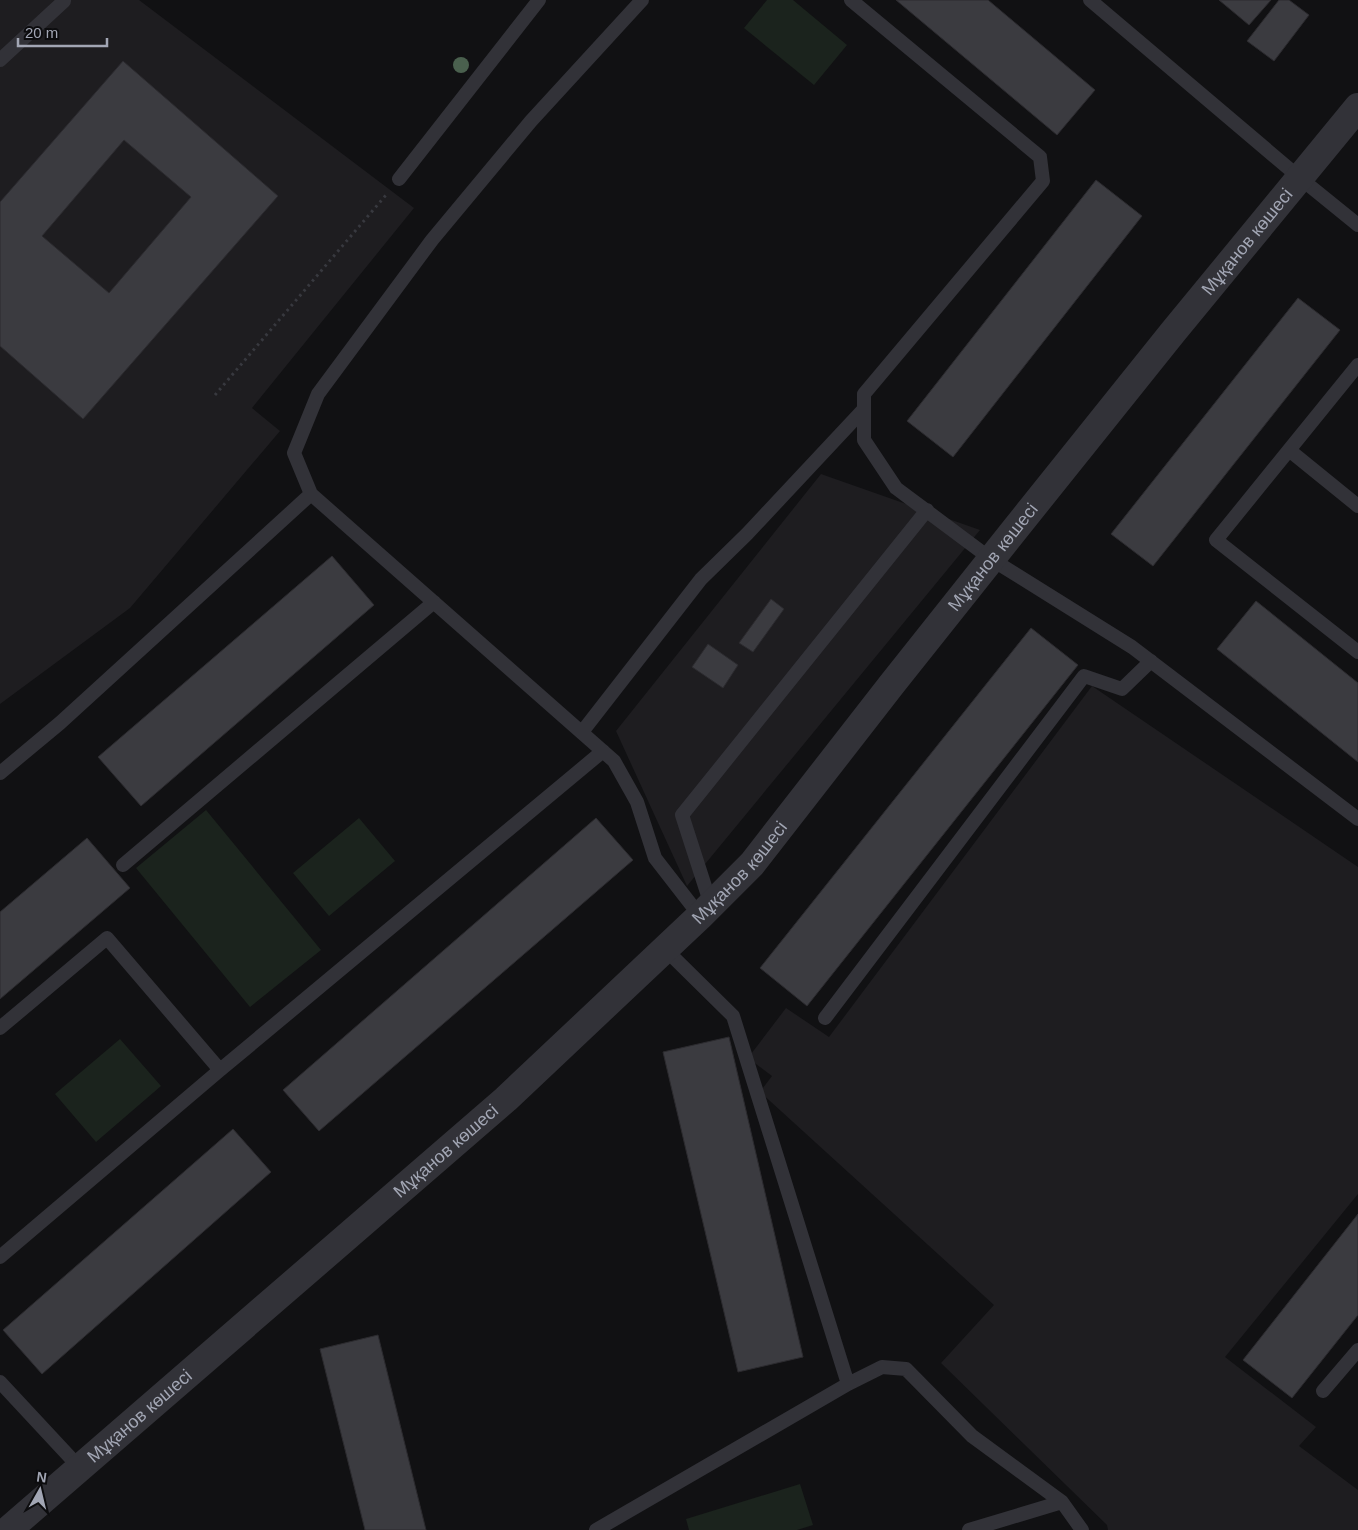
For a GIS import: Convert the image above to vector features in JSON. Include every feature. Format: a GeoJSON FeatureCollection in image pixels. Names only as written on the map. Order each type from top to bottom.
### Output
{"type":"FeatureCollection","features":[{"type":"Feature","properties":{"kind":"street","name":"Мұқанов көшесі"},"geometry":{"type":"LineString","coordinates":[[8,1530],[506,1099],[706,911],[752,864],[991,559],[1173,332],[1358,107]]}},
{"type":"Feature","properties":{"kind":"lane"},"geometry":{"type":"LineString","coordinates":[[0,60],[64,2],[63,0]]}},
{"type":"Feature","properties":{"kind":"lane"},"geometry":{"type":"LineString","coordinates":[[399,179],[539,0]]}},
{"type":"Feature","properties":{"kind":"lane"},"geometry":{"type":"LineString","coordinates":[[642,0],[531,121],[444,225],[318,394],[294,453],[312,494],[614,761],[637,802],[654,858],[706,911]]}},
{"type":"Feature","properties":{"kind":"lane"},"geometry":{"type":"LineString","coordinates":[[851,0],[1040,157],[1044,181],[864,394],[864,440],[896,488],[991,559],[1132,647],[1358,820]]}},
{"type":"Feature","properties":{"kind":"lane"},"geometry":{"type":"LineString","coordinates":[[1090,0],[1358,225]]}},
{"type":"Feature","properties":{"kind":"lane"},"geometry":{"type":"LineString","coordinates":[[1358,365],[1216,540],[1358,652]]}},
{"type":"Feature","properties":{"kind":"lane"},"geometry":{"type":"LineString","coordinates":[[582,732],[701,579],[747,534],[864,409]]}},
{"type":"Feature","properties":{"kind":"lane"},"geometry":{"type":"LineString","coordinates":[[1289,450],[1358,506]]}},
{"type":"Feature","properties":{"kind":"lane"},"geometry":{"type":"LineString","coordinates":[[0,773],[60,723],[312,494]]}},
{"type":"Feature","properties":{"kind":"lane"},"geometry":{"type":"LineString","coordinates":[[706,911],[682,815],[926,510]]}},
{"type":"Feature","properties":{"kind":"lane"},"geometry":{"type":"LineString","coordinates":[[123,865],[434,602]]}},
{"type":"Feature","properties":{"kind":"lane"},"geometry":{"type":"LineString","coordinates":[[825,1018],[1084,676],[1122,689],[1151,661]]}},
{"type":"Feature","properties":{"kind":"lane"},"geometry":{"type":"LineString","coordinates":[[0,1257],[220,1070],[603,751]]}},
{"type":"Feature","properties":{"kind":"lane"},"geometry":{"type":"LineString","coordinates":[[0,1028],[107,938],[220,1070]]}},
{"type":"Feature","properties":{"kind":"lane"},"geometry":{"type":"LineString","coordinates":[[665,950],[733,1016],[848,1384]]}},
{"type":"Feature","properties":{"kind":"lane"},"geometry":{"type":"LineString","coordinates":[[1323,1391],[1358,1350]]}},
{"type":"Feature","properties":{"kind":"lane"},"geometry":{"type":"LineString","coordinates":[[596,1530],[848,1384],[882,1368],[906,1369],[972,1436],[1062,1502],[1082,1530]]}},
{"type":"Feature","properties":{"kind":"lane"},"geometry":{"type":"LineString","coordinates":[[0,1382],[80,1468]]}},
{"type":"Feature","properties":{"kind":"lane"},"geometry":{"type":"LineString","coordinates":[[969,1530],[1062,1502]]}},
{"type":"Feature","properties":{"kind":"path"},"geometry":{"type":"LineString","coordinates":[[215,395],[399,179]]}},
{"type":"Feature","properties":{"kind":"shaded area"},"geometry":{"type":"Polygon","coordinates":[[[0,0],[139,0],[414,208],[252,408],[280,431],[130,608],[0,704],[0,0]]]}},
{"type":"Feature","properties":{"kind":"shaded area"},"geometry":{"type":"Polygon","coordinates":[[[767,0],[793,0],[847,45],[814,85],[744,28],[767,0]]]}},
{"type":"Feature","properties":{"kind":"shaded area"},"geometry":{"type":"Polygon","coordinates":[[[821,474],[980,530],[687,886],[616,731],[821,474]]]}},
{"type":"Feature","properties":{"kind":"shaded area"},"geometry":{"type":"Polygon","coordinates":[[[1092,686],[1358,867],[1358,1194],[1225,1357],[1316,1427],[1299,1446],[1358,1490],[1358,1530],[1108,1530],[1107,1525],[941,1363],[994,1305],[760,1092],[772,1076],[748,1058],[786,1008],[829,1037],[1092,686]]]}},
{"type":"Feature","properties":{"kind":"shaded area"},"geometry":{"type":"Polygon","coordinates":[[[206,810],[321,950],[250,1007],[136,868],[206,810]]]}},
{"type":"Feature","properties":{"kind":"shaded area"},"geometry":{"type":"Polygon","coordinates":[[[359,818],[395,861],[329,916],[293,873],[359,818]]]}},
{"type":"Feature","properties":{"kind":"shaded area"},"geometry":{"type":"Polygon","coordinates":[[[120,1039],[161,1086],[96,1142],[55,1094],[120,1039]]]}},
{"type":"Feature","properties":{"kind":"shaded area"},"geometry":{"type":"Polygon","coordinates":[[[800,1484],[813,1525],[797,1530],[689,1530],[686,1519],[800,1484]]]}},
{"type":"Feature","properties":{"kind":"building"},"geometry":{"type":"Polygon","coordinates":[[[896,0],[988,0],[1095,90],[1057,135],[896,0]]]}},
{"type":"Feature","properties":{"kind":"building"},"geometry":{"type":"Polygon","coordinates":[[[1219,0],[1271,0],[1249,25],[1219,0]]]}},
{"type":"Feature","properties":{"kind":"building"},"geometry":{"type":"Polygon","coordinates":[[[1279,0],[1289,0],[1309,15],[1274,61],[1247,41],[1279,0]]]}},
{"type":"Feature","properties":{"kind":"building"},"geometry":{"type":"Polygon","coordinates":[[[123,61],[278,196],[83,419],[0,346],[0,202],[123,61]],[[124,140],[42,236],[109,293],[191,197],[124,140]]]}},
{"type":"Feature","properties":{"kind":"building"},"geometry":{"type":"Polygon","coordinates":[[[1096,180],[1142,216],[953,457],[907,421],[1096,180]]]}},
{"type":"Feature","properties":{"kind":"building"},"geometry":{"type":"Polygon","coordinates":[[[1298,298],[1340,330],[1153,566],[1111,534],[1298,298]]]}},
{"type":"Feature","properties":{"kind":"building"},"geometry":{"type":"Polygon","coordinates":[[[332,556],[374,605],[141,806],[98,757],[332,556]]]}},
{"type":"Feature","properties":{"kind":"building"},"geometry":{"type":"Polygon","coordinates":[[[771,599],[784,609],[753,652],[739,643],[771,599]]]}},
{"type":"Feature","properties":{"kind":"building"},"geometry":{"type":"Polygon","coordinates":[[[1256,601],[1358,683],[1358,762],[1217,649],[1256,601]]]}},
{"type":"Feature","properties":{"kind":"building"},"geometry":{"type":"Polygon","coordinates":[[[1031,628],[1078,665],[807,1006],[760,968],[1031,628]]]}},
{"type":"Feature","properties":{"kind":"building"},"geometry":{"type":"Polygon","coordinates":[[[708,644],[738,665],[723,688],[692,667],[708,644]]]}},
{"type":"Feature","properties":{"kind":"building"},"geometry":{"type":"Polygon","coordinates":[[[596,818],[633,860],[319,1131],[283,1090],[596,818]]]}},
{"type":"Feature","properties":{"kind":"building"},"geometry":{"type":"Polygon","coordinates":[[[87,838],[130,888],[0,999],[0,912],[87,838]]]}},
{"type":"Feature","properties":{"kind":"building"},"geometry":{"type":"Polygon","coordinates":[[[729,1037],[803,1357],[738,1372],[663,1052],[729,1037]]]}},
{"type":"Feature","properties":{"kind":"building"},"geometry":{"type":"Polygon","coordinates":[[[233,1129],[271,1172],[42,1374],[3,1330],[233,1129]]]}},
{"type":"Feature","properties":{"kind":"building"},"geometry":{"type":"Polygon","coordinates":[[[1358,1214],[1358,1315],[1292,1398],[1243,1360],[1358,1214]]]}},
{"type":"Feature","properties":{"kind":"building"},"geometry":{"type":"Polygon","coordinates":[[[378,1335],[426,1530],[365,1530],[320,1349],[378,1335]]]}}]}
